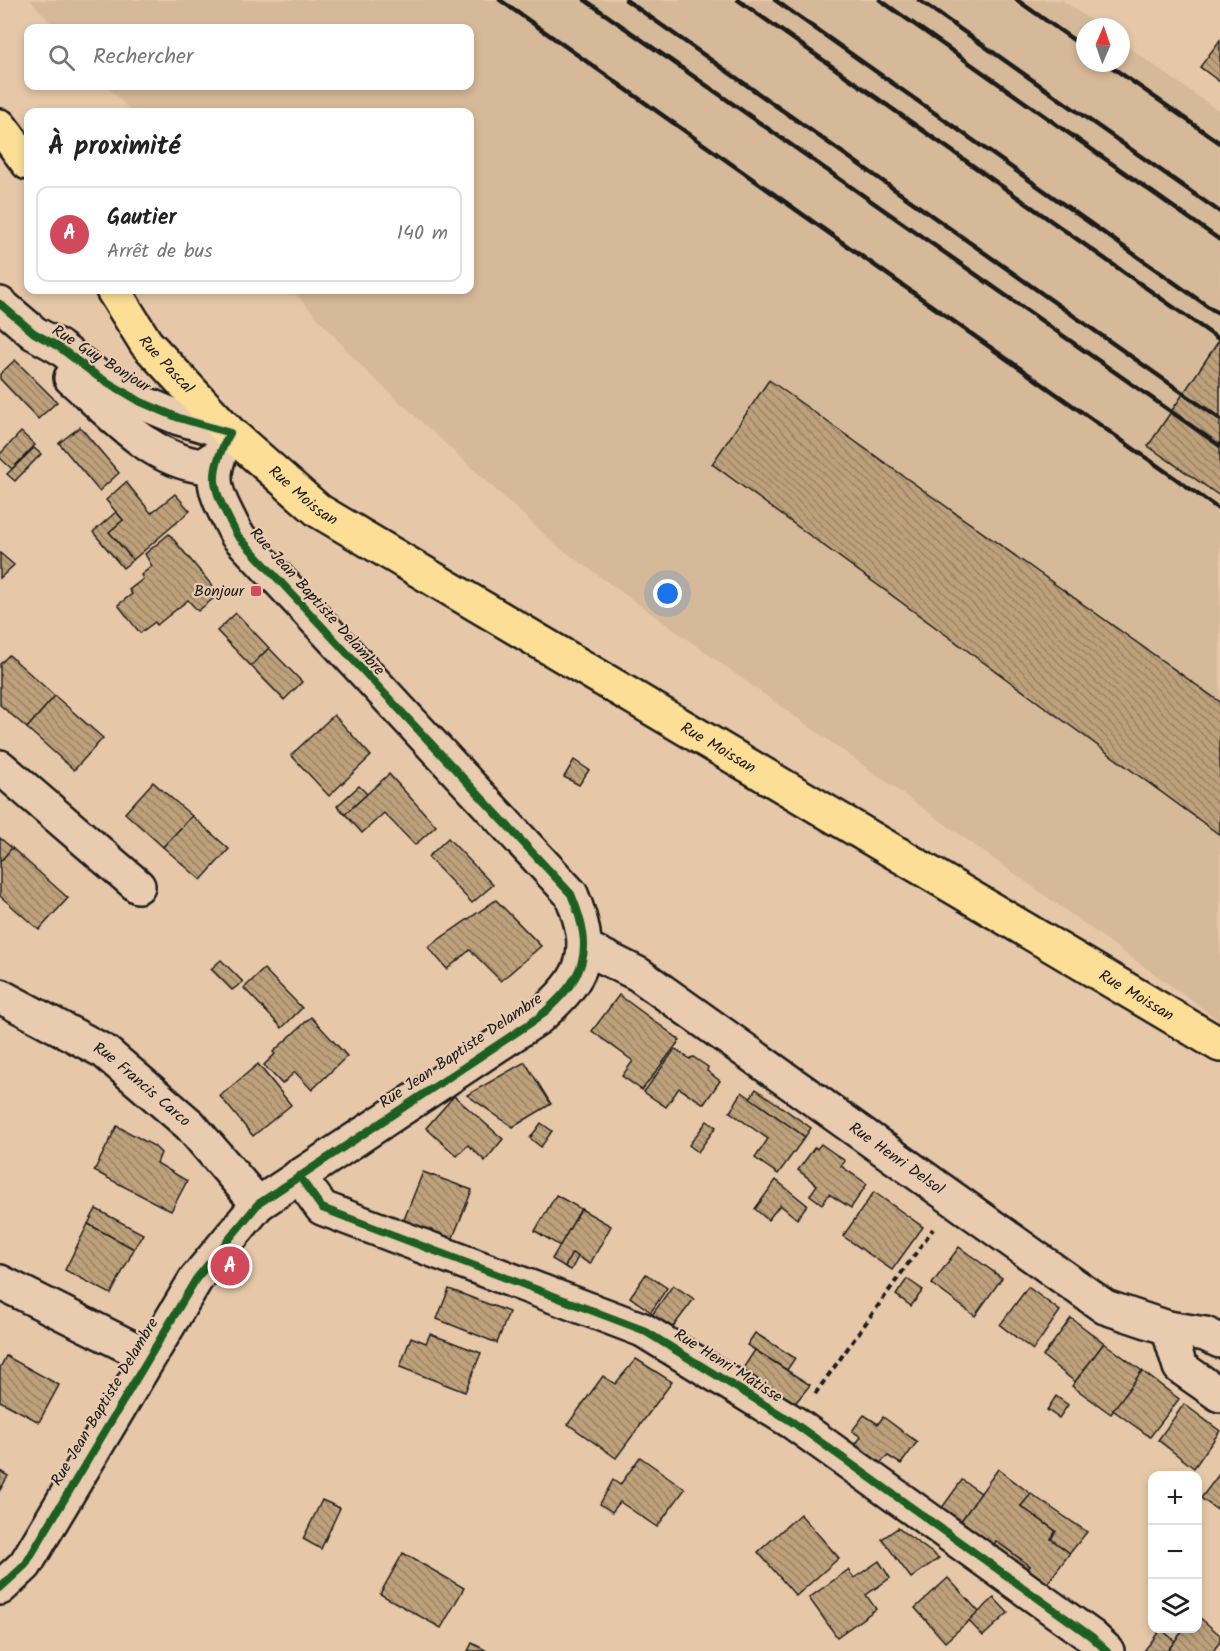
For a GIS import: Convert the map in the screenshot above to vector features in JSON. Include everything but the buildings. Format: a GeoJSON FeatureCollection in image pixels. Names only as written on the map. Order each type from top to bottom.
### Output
{"type":"FeatureCollection","features":[{"type":"Feature","properties":{"kind":"main road"},"geometry":{"type":"LineString","coordinates":[[0,126],[24,158]]}},
{"type":"Feature","properties":{"kind":"main road","name":"Rue Pascal"},"geometry":{"type":"LineString","coordinates":[[115,294],[146,343],[223,444]]}},
{"type":"Feature","properties":{"kind":"main road","name":"Rue Moissan"},"geometry":{"type":"LineString","coordinates":[[223,444],[319,511],[1220,1045]]}},
{"type":"Feature","properties":{"kind":"street","name":"Rue Guy Bonjour"},"geometry":{"type":"LineString","coordinates":[[0,304],[34,333],[59,347],[97,376],[141,402],[179,418],[223,444]]}},
{"type":"Feature","properties":{"kind":"street","name":"Rue Jean Baptiste Delambre"},"geometry":{"type":"LineString","coordinates":[[0,1588],[25,1565],[195,1279],[258,1204],[538,1018],[564,995],[581,970],[584,947],[581,918],[571,894],[237,535],[215,491],[223,444]]}},
{"type":"Feature","properties":{"kind":"street"},"geometry":{"type":"LineString","coordinates":[[0,767],[138,886]]}},
{"type":"Feature","properties":{"kind":"street","name":"Rue Henri Delsol"},"geometry":{"type":"LineString","coordinates":[[584,947],[638,974],[1105,1307],[1168,1328],[1205,1335],[1220,1341]]}},
{"type":"Feature","properties":{"kind":"street","name":"Rue Francis Carco"},"geometry":{"type":"LineString","coordinates":[[0,996],[105,1052],[190,1125],[258,1204]]}},
{"type":"Feature","properties":{"kind":"street","name":"Rue Henri Matisse"},"geometry":{"type":"LineString","coordinates":[[299,1176],[322,1208],[643,1330],[794,1424],[1092,1637],[1107,1651]]}},
{"type":"Feature","properties":{"kind":"street"},"geometry":{"type":"LineString","coordinates":[[0,1282],[148,1356]]}},
{"type":"Feature","properties":{"kind":"street"},"geometry":{"type":"LineString","coordinates":[[1168,1328],[1180,1367],[1220,1395]]}},
{"type":"Feature","properties":{"kind":"path"},"geometry":{"type":"LineString","coordinates":[[794,1424],[954,1200]]}},
{"type":"Feature","properties":{"kind":"shaded area"},"geometry":{"type":"Polygon","coordinates":[[[30,0],[1062,0],[1087,18],[1076,18],[1076,72],[1130,72],[1130,48],[1220,112],[1220,1021],[556,545],[366,371],[296,294],[474,294],[474,108],[128,108],[111,90],[474,90],[474,24],[52,24],[30,0]]]}},
{"type":"Feature","properties":{"kind":"railway"},"geometry":{"type":"LineString","coordinates":[[500,0],[1220,510]]}},
{"type":"Feature","properties":{"kind":"railway"},"geometry":{"type":"LineString","coordinates":[[585,0],[1220,446]]}},
{"type":"Feature","properties":{"kind":"railway"},"geometry":{"type":"LineString","coordinates":[[626,0],[1220,419]]}},
{"type":"Feature","properties":{"kind":"railway"},"geometry":{"type":"LineString","coordinates":[[738,0],[1220,340]]}},
{"type":"Feature","properties":{"kind":"railway"},"geometry":{"type":"LineString","coordinates":[[775,0],[1220,315]]}},
{"type":"Feature","properties":{"kind":"railway"},"geometry":{"type":"LineString","coordinates":[[880,0],[1220,240]]}},
{"type":"Feature","properties":{"kind":"railway"},"geometry":{"type":"LineString","coordinates":[[919,0],[1220,212]]}},
{"type":"Feature","properties":{"kind":"railway"},"geometry":{"type":"LineString","coordinates":[[1017,0],[1076,42]]}},
{"type":"Feature","properties":{"kind":"railway"},"geometry":{"type":"LineString","coordinates":[[1119,72],[1220,143]]}},
{"type":"Feature","properties":{"kind":"cycle path"},"geometry":{"type":"LineString","coordinates":[[0,304],[34,333],[59,347],[97,376],[141,402],[179,418],[230,433],[217,462],[215,474],[218,496],[237,535],[571,894],[579,915],[584,949],[582,963],[576,977],[538,1018],[258,1204],[196,1279],[25,1565],[0,1588]]}},
{"type":"Feature","properties":{"kind":"cycle path"},"geometry":{"type":"LineString","coordinates":[[299,1176],[322,1208],[643,1330],[794,1423],[1092,1637],[1107,1651]]}},
{"type":"Feature","properties":{"kind":"place","name":"Bonjour"},"geometry":{"type":"Point","coordinates":[256,591]}},
{"type":"Feature","properties":{"kind":"place","name":"Gautier"},"geometry":{"type":"Point","coordinates":[230,1266]}}]}
